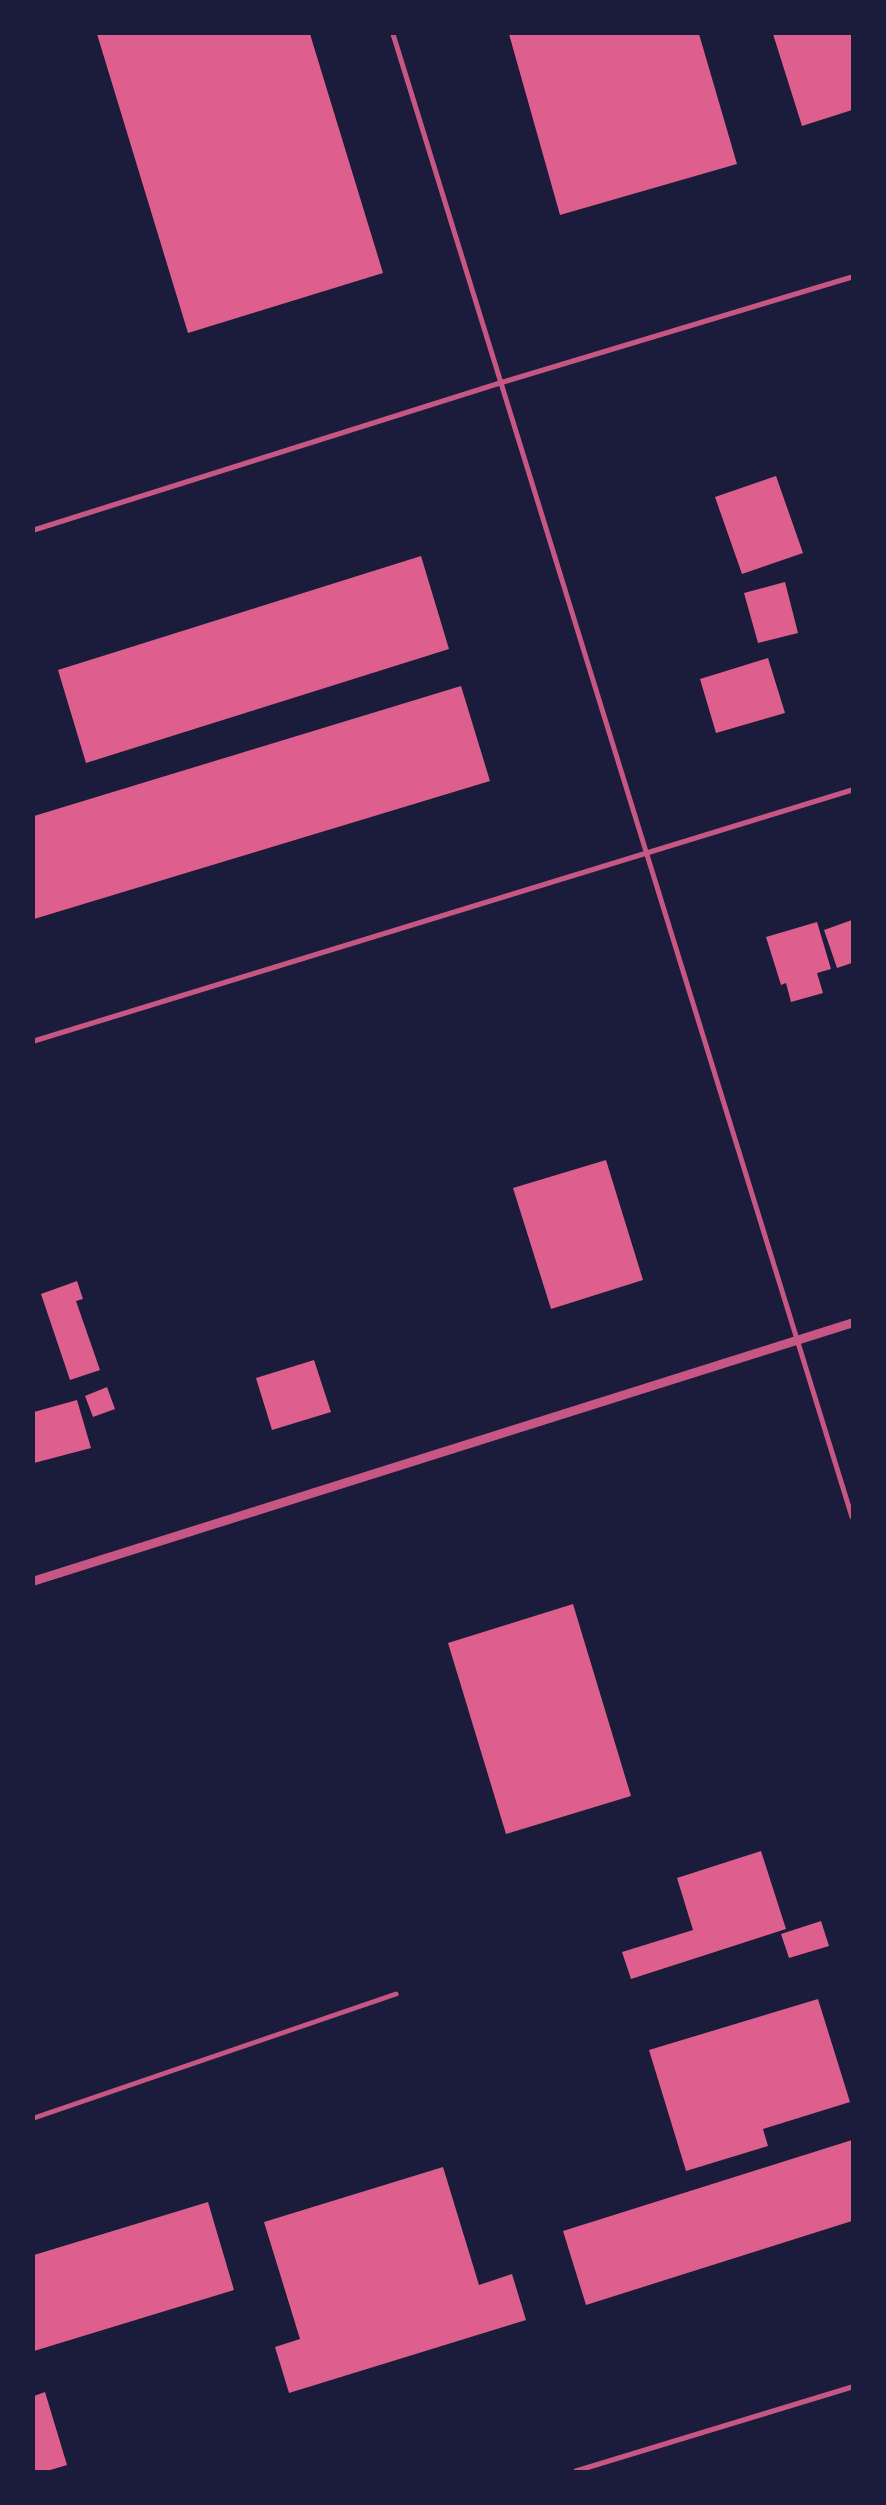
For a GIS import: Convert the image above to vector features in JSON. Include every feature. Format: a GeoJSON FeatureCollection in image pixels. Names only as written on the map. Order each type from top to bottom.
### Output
{"type":"FeatureCollection","features":[{"type":"Feature","properties":{"kind":"street"},"geometry":{"type":"LineString","coordinates":[[393,34],[852,1517]]}},
{"type":"Feature","properties":{"kind":"street"},"geometry":{"type":"LineString","coordinates":[[34,530],[500,383],[852,277]]}},
{"type":"Feature","properties":{"kind":"street"},"geometry":{"type":"LineString","coordinates":[[34,1041],[852,790]]}},
{"type":"Feature","properties":{"kind":"street"},"geometry":{"type":"LineString","coordinates":[[34,1581],[852,1323]]}},
{"type":"Feature","properties":{"kind":"street"},"geometry":{"type":"LineString","coordinates":[[34,2118],[396,1994]]}},
{"type":"Feature","properties":{"kind":"street"},"geometry":{"type":"LineString","coordinates":[[576,2471],[852,2387]]}},
{"type":"Feature","properties":{"kind":"building"},"geometry":{"type":"Polygon","coordinates":[[[97,34],[310,34],[383,273],[188,333],[97,34]]]}},
{"type":"Feature","properties":{"kind":"building"},"geometry":{"type":"Polygon","coordinates":[[[509,34],[699,34],[737,164],[560,215],[509,34]]]}},
{"type":"Feature","properties":{"kind":"building"},"geometry":{"type":"Polygon","coordinates":[[[773,34],[852,34],[852,110],[802,126],[773,34]]]}},
{"type":"Feature","properties":{"kind":"building"},"geometry":{"type":"Polygon","coordinates":[[[776,476],[803,553],[742,574],[715,497],[776,476]]]}},
{"type":"Feature","properties":{"kind":"building"},"geometry":{"type":"Polygon","coordinates":[[[421,556],[449,649],[86,763],[58,670],[421,556]]]}},
{"type":"Feature","properties":{"kind":"building"},"geometry":{"type":"Polygon","coordinates":[[[785,582],[798,633],[758,643],[744,593],[785,582]]]}},
{"type":"Feature","properties":{"kind":"building"},"geometry":{"type":"Polygon","coordinates":[[[768,658],[785,713],[716,733],[700,679],[768,658]]]}},
{"type":"Feature","properties":{"kind":"building"},"geometry":{"type":"Polygon","coordinates":[[[461,686],[490,781],[34,919],[34,816],[461,686]]]}},
{"type":"Feature","properties":{"kind":"building"},"geometry":{"type":"Polygon","coordinates":[[[852,920],[852,963],[837,968],[824,930],[852,920]]]}},
{"type":"Feature","properties":{"kind":"building"},"geometry":{"type":"Polygon","coordinates":[[[817,922],[831,969],[817,973],[823,993],[791,1002],[786,983],[781,985],[766,937],[817,922]]]}},
{"type":"Feature","properties":{"kind":"building"},"geometry":{"type":"Polygon","coordinates":[[[606,1160],[643,1280],[551,1309],[513,1188],[606,1160]]]}},
{"type":"Feature","properties":{"kind":"building"},"geometry":{"type":"Polygon","coordinates":[[[77,1281],[83,1299],[76,1301],[100,1370],[70,1380],[41,1294],[77,1281]]]}},
{"type":"Feature","properties":{"kind":"building"},"geometry":{"type":"Polygon","coordinates":[[[314,1360],[331,1412],[272,1430],[256,1378],[314,1360]]]}},
{"type":"Feature","properties":{"kind":"building"},"geometry":{"type":"Polygon","coordinates":[[[107,1387],[115,1409],[93,1417],[85,1396],[107,1387]]]}},
{"type":"Feature","properties":{"kind":"building"},"geometry":{"type":"Polygon","coordinates":[[[77,1400],[91,1448],[34,1463],[34,1412],[77,1400]]]}},
{"type":"Feature","properties":{"kind":"building"},"geometry":{"type":"Polygon","coordinates":[[[573,1604],[631,1796],[506,1834],[448,1643],[573,1604]]]}},
{"type":"Feature","properties":{"kind":"building"},"geometry":{"type":"Polygon","coordinates":[[[761,1851],[786,1929],[631,1979],[622,1952],[693,1930],[677,1878],[761,1851]]]}},
{"type":"Feature","properties":{"kind":"building"},"geometry":{"type":"Polygon","coordinates":[[[821,1921],[829,1946],[789,1958],[781,1934],[821,1921]]]}},
{"type":"Feature","properties":{"kind":"building"},"geometry":{"type":"Polygon","coordinates":[[[818,1999],[850,2102],[763,2129],[768,2146],[686,2171],[649,2050],[818,1999]]]}},
{"type":"Feature","properties":{"kind":"building"},"geometry":{"type":"Polygon","coordinates":[[[852,2140],[852,2221],[586,2305],[563,2231],[852,2140]]]}},
{"type":"Feature","properties":{"kind":"building"},"geometry":{"type":"Polygon","coordinates":[[[443,2167],[479,2285],[512,2274],[526,2320],[289,2393],[275,2347],[300,2339],[264,2222],[443,2167]]]}},
{"type":"Feature","properties":{"kind":"building"},"geometry":{"type":"Polygon","coordinates":[[[208,2202],[234,2290],[34,2351],[34,2255],[208,2202]]]}},
{"type":"Feature","properties":{"kind":"building"},"geometry":{"type":"Polygon","coordinates":[[[45,2392],[67,2465],[47,2471],[34,2471],[34,2396],[45,2392]]]}}]}
